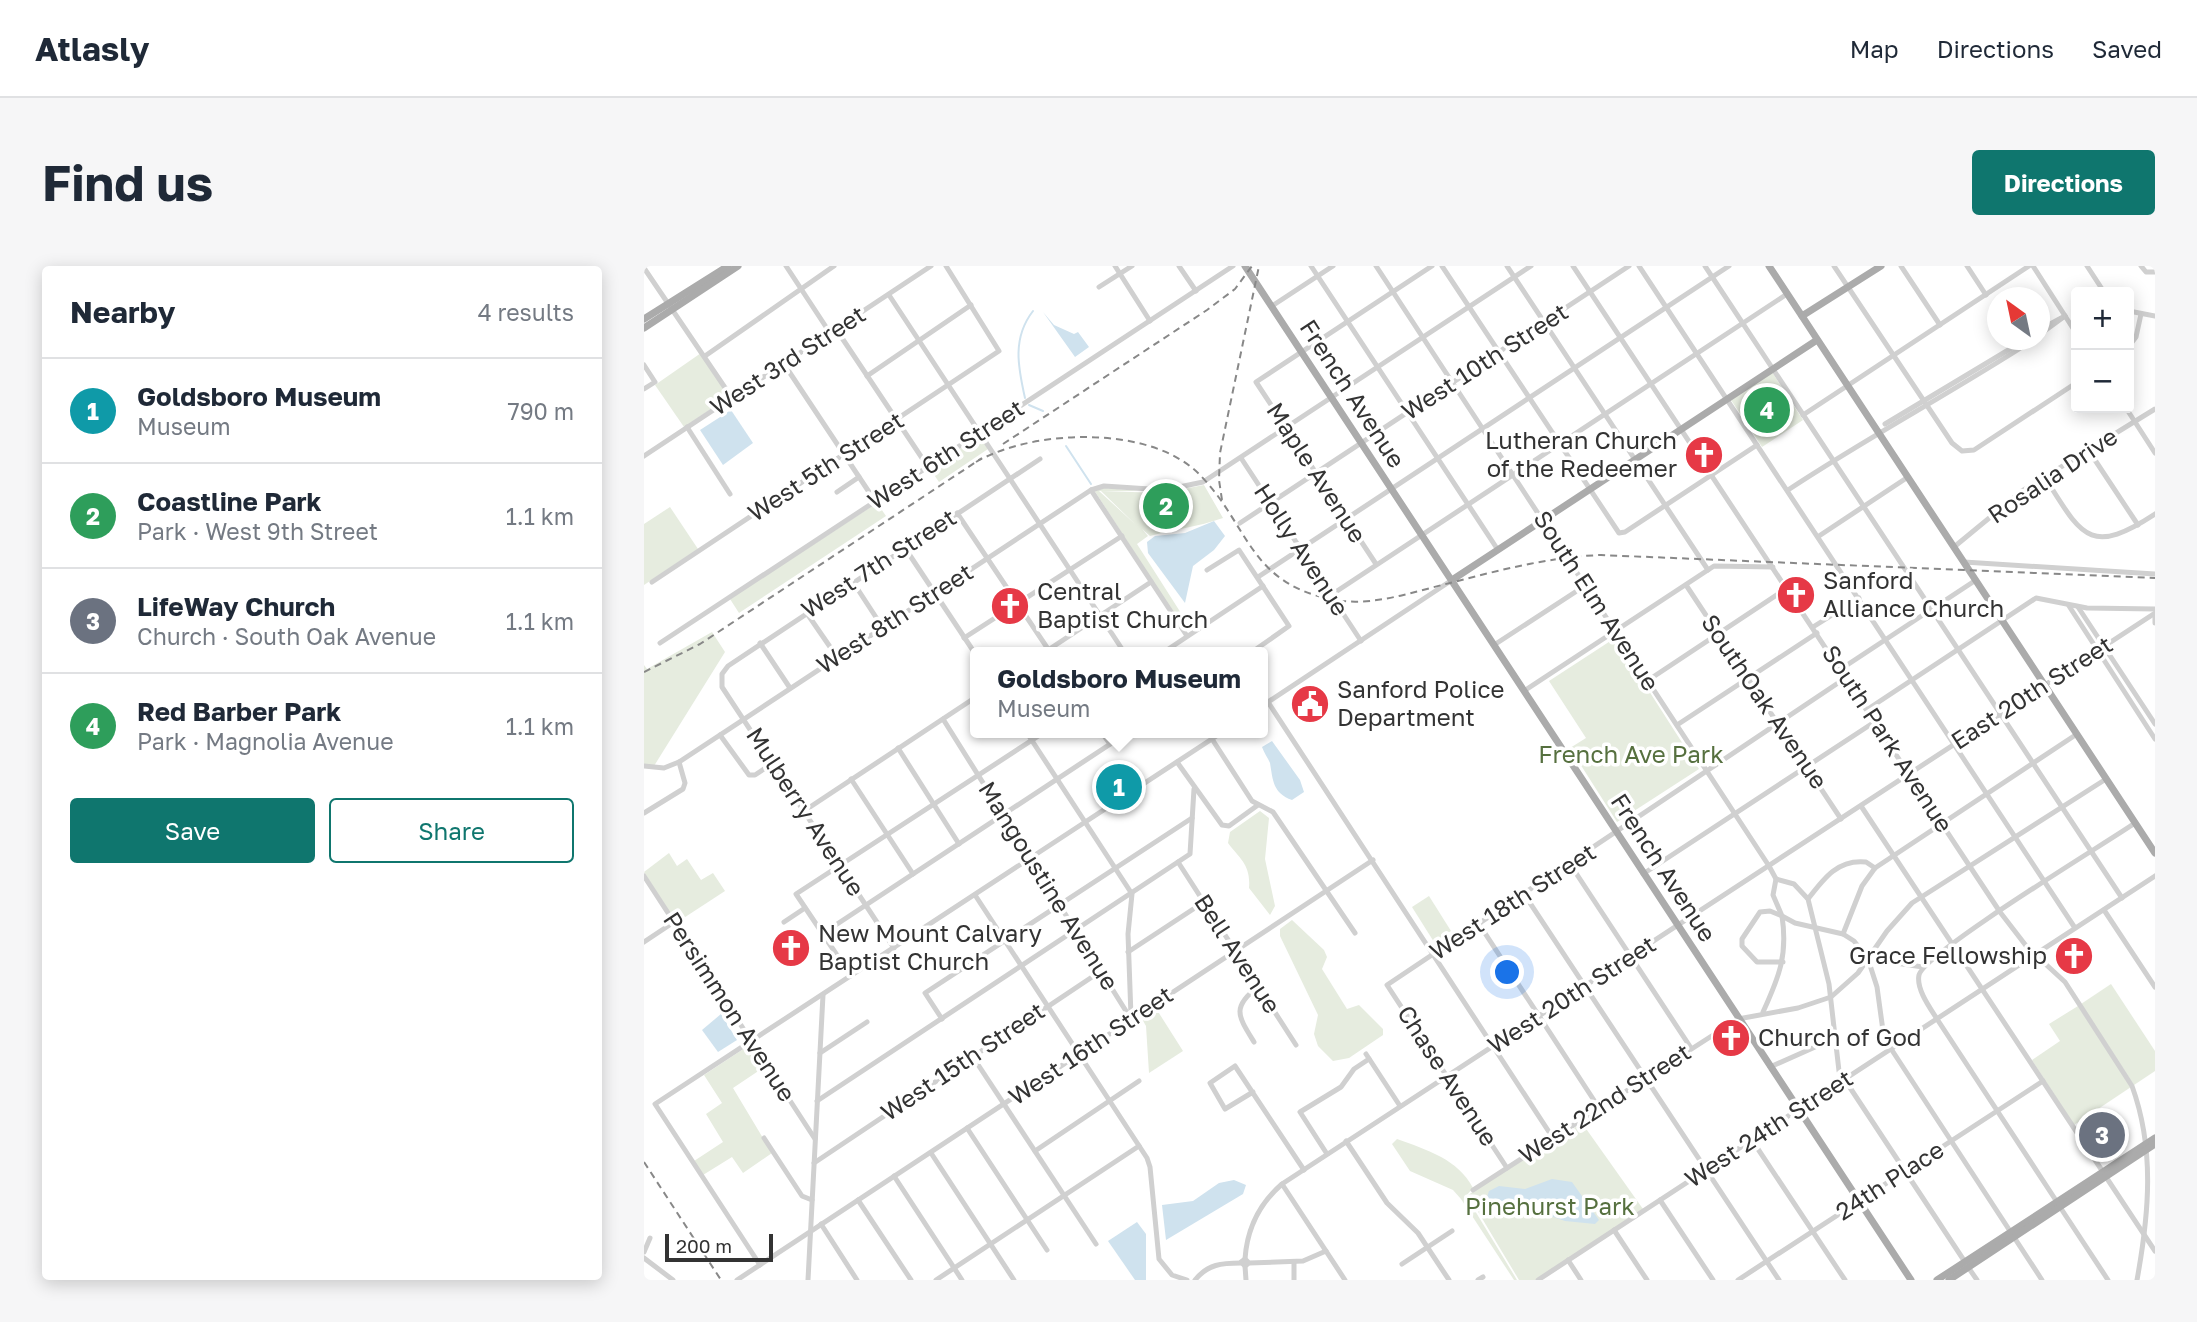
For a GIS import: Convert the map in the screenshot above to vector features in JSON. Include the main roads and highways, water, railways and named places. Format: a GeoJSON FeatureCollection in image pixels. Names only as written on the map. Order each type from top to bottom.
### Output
{"type":"FeatureCollection","features":[{"type":"Feature","properties":{"kind":"main road"},"geometry":{"type":"LineString","coordinates":[[644,328],[728,266]]}},
{"type":"Feature","properties":{"kind":"main road"},"geometry":{"type":"LineString","coordinates":[[644,319],[738,266]]}},
{"type":"Feature","properties":{"kind":"main road","name":"French Avenue"},"geometry":{"type":"LineString","coordinates":[[1245,266],[1911,1280]]}},
{"type":"Feature","properties":{"kind":"main road"},"geometry":{"type":"LineString","coordinates":[[1769,266],[2155,853]]}},
{"type":"Feature","properties":{"kind":"main road"},"geometry":{"type":"LineString","coordinates":[[1802,316],[1881,266]]}},
{"type":"Feature","properties":{"kind":"main road"},"geometry":{"type":"LineString","coordinates":[[1452,580],[1817,340]]}},
{"type":"Feature","properties":{"kind":"main road"},"geometry":{"type":"LineString","coordinates":[[1937,1280],[1966,1264],[2153,1142]]}},
{"type":"Feature","properties":{"kind":"main road"},"geometry":{"type":"LineString","coordinates":[[2058,1204],[2104,1174]]}},
{"type":"Feature","properties":{"kind":"main road"},"geometry":{"type":"LineString","coordinates":[[1949,1280],[1966,1264]]}},
{"type":"Feature","properties":{"kind":"water"},"geometry":{"type":"Polygon","coordinates":[[[1043,312],[1054,325],[1074,334],[1078,332],[1089,347],[1075,357],[1043,312]]]}},
{"type":"Feature","properties":{"kind":"water"},"geometry":{"type":"Polygon","coordinates":[[[731,410],[753,443],[723,465],[700,430],[731,410]]]}},
{"type":"Feature","properties":{"kind":"water"},"geometry":{"type":"Polygon","coordinates":[[[1214,521],[1225,536],[1214,550],[1193,566],[1185,603],[1148,553],[1147,542],[1155,536],[1185,533],[1214,521]]]}},
{"type":"Feature","properties":{"kind":"water"},"geometry":{"type":"Polygon","coordinates":[[[1272,741],[1300,780],[1304,792],[1292,800],[1277,790],[1273,781],[1270,763],[1262,747],[1272,741]]]}},
{"type":"Feature","properties":{"kind":"water"},"geometry":{"type":"Polygon","coordinates":[[[721,1014],[737,1040],[718,1052],[702,1030],[721,1014]]]}},
{"type":"Feature","properties":{"kind":"water"},"geometry":{"type":"Polygon","coordinates":[[[1552,1179],[1572,1182],[1599,1220],[1595,1224],[1565,1221],[1530,1209],[1485,1203],[1489,1191],[1499,1186],[1525,1189],[1552,1179]]]}},
{"type":"Feature","properties":{"kind":"water"},"geometry":{"type":"Polygon","coordinates":[[[1234,1180],[1246,1185],[1243,1194],[1166,1240],[1162,1205],[1193,1201],[1219,1183],[1234,1180]]]}},
{"type":"Feature","properties":{"kind":"water"},"geometry":{"type":"Polygon","coordinates":[[[1137,1222],[1146,1234],[1146,1280],[1135,1280],[1108,1241],[1137,1222]]]}},
{"type":"Feature","properties":{"kind":"waterway"},"geometry":{"type":"LineString","coordinates":[[1025,398],[1020,375],[1019,342],[1026,321],[1033,311]]}},
{"type":"Feature","properties":{"kind":"waterway"},"geometry":{"type":"LineString","coordinates":[[1029,405],[1043,411]]}},
{"type":"Feature","properties":{"kind":"waterway"},"geometry":{"type":"LineString","coordinates":[[1066,446],[1091,484]]}},
{"type":"Feature","properties":{"kind":"railway"},"geometry":{"type":"LineString","coordinates":[[1003,444],[1207,310],[1235,289],[1252,266]]}},
{"type":"Feature","properties":{"kind":"railway"},"geometry":{"type":"LineString","coordinates":[[1222,500],[1219,480],[1220,453],[1259,266]]}},
{"type":"Feature","properties":{"kind":"railway"},"geometry":{"type":"LineString","coordinates":[[976,462],[1000,451],[1059,438],[1092,437],[1153,447],[1180,459],[1201,476],[1217,495],[1253,550],[1282,580],[1303,591],[1345,601],[1391,598],[1525,565],[1562,558],[1601,555],[2155,578]]}},
{"type":"Feature","properties":{"kind":"railway"},"geometry":{"type":"LineString","coordinates":[[644,672],[700,644],[982,458]]}},
{"type":"Feature","properties":{"kind":"railway"},"geometry":{"type":"LineString","coordinates":[[644,1162],[721,1280]]}},
{"type":"Feature","properties":{"kind":"place","name":"Red Barber Park"},"geometry":{"type":"Point","coordinates":[1767,410]}},
{"type":"Feature","properties":{"kind":"place","name":"Lutheran Church of the Redeemer"},"geometry":{"type":"Point","coordinates":[1704,455]}},
{"type":"Feature","properties":{"kind":"place","name":"Coastline Park"},"geometry":{"type":"Point","coordinates":[1166,506]}},
{"type":"Feature","properties":{"kind":"place","name":"Sanford Alliance Church"},"geometry":{"type":"Point","coordinates":[1796,595]}},
{"type":"Feature","properties":{"kind":"place","name":"Central Baptist Church"},"geometry":{"type":"Point","coordinates":[1010,606]}},
{"type":"Feature","properties":{"kind":"place","name":"Sanford Police Department"},"geometry":{"type":"Point","coordinates":[1310,704]}},
{"type":"Feature","properties":{"kind":"place","name":"Goldsboro Museum"},"geometry":{"type":"Point","coordinates":[1119,787]}},
{"type":"Feature","properties":{"kind":"place","name":"New Mount Calvary Baptist Church"},"geometry":{"type":"Point","coordinates":[791,948]}},
{"type":"Feature","properties":{"kind":"place","name":"Grace Fellowship"},"geometry":{"type":"Point","coordinates":[2074,956]}},
{"type":"Feature","properties":{"kind":"place","name":"Church of God"},"geometry":{"type":"Point","coordinates":[1731,1038]}},
{"type":"Feature","properties":{"kind":"place","name":"LifeWay Church"},"geometry":{"type":"Point","coordinates":[2102,1135]}},
{"type":"Feature","properties":{"kind":"park label","name":"French Ave Park"},"geometry":{"type":"Point","coordinates":[1631,755]}},
{"type":"Feature","properties":{"kind":"park label","name":"Pinehurst Park"},"geometry":{"type":"Point","coordinates":[1550,1207]}}]}
